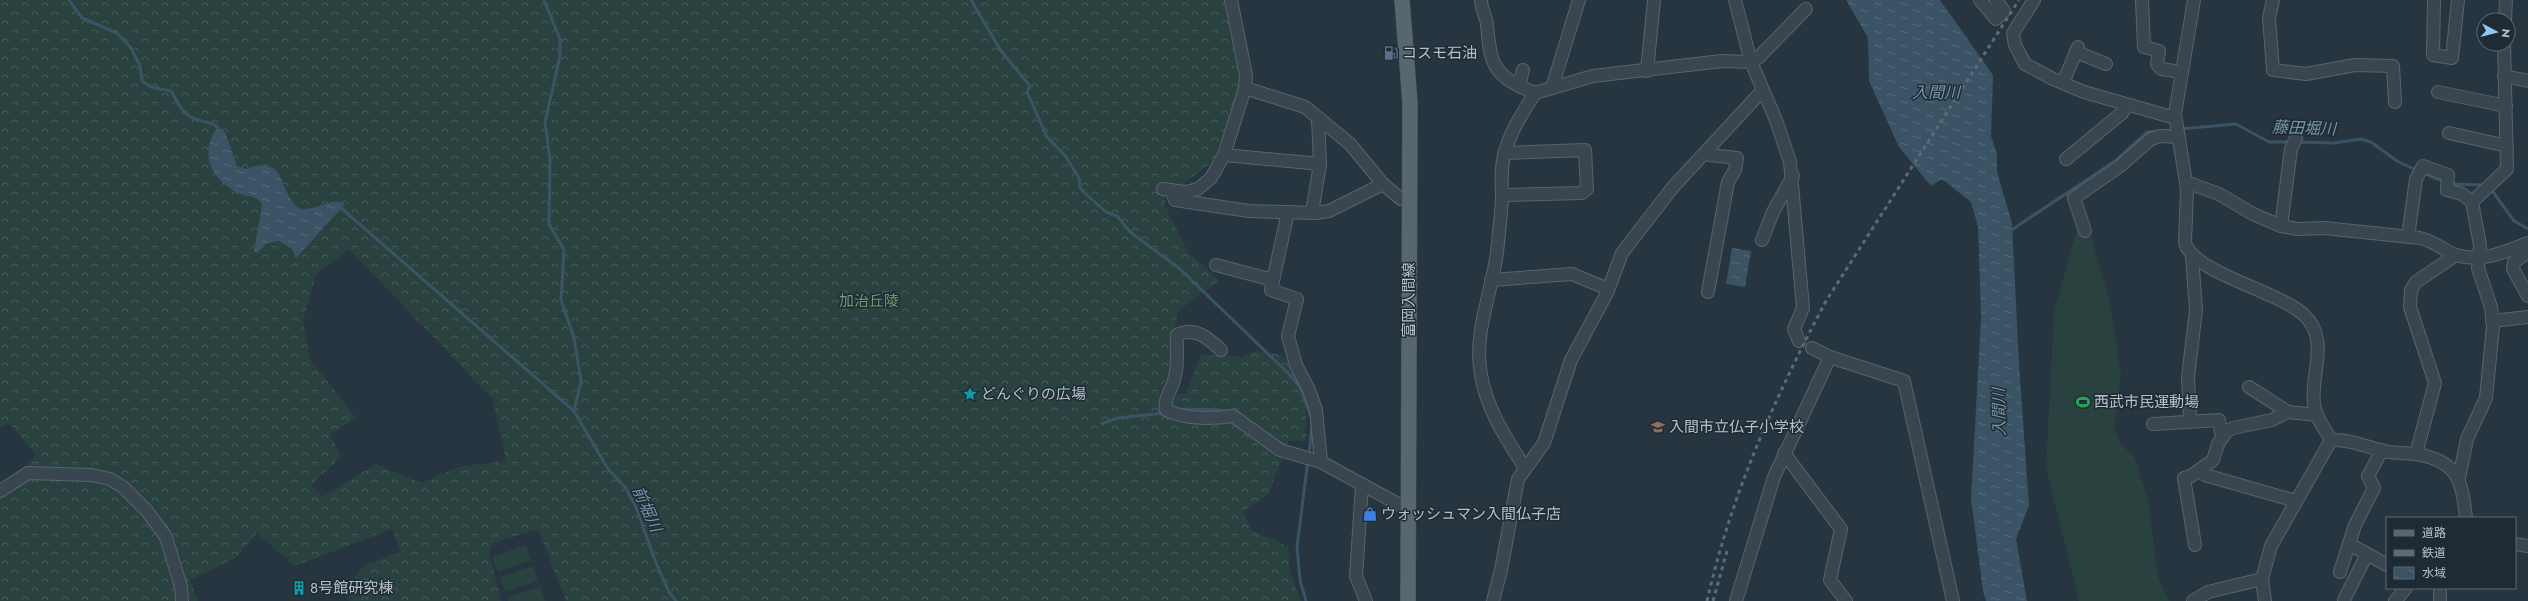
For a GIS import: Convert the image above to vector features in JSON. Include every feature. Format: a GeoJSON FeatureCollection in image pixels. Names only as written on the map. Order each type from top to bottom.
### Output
{"type":"FeatureCollection","features":[{"type":"Feature","properties":{"kind":"main road","name":"富岡入間線"},"geometry":{"type":"LineString","coordinates":[[1402,0],[1409,73],[1410,201],[1407,509],[1408,601]]}},
{"type":"Feature","properties":{"kind":"street"},"geometry":{"type":"LineString","coordinates":[[1230,0],[1237,42],[1244,64],[1245,88],[1224,155],[1211,178],[1198,189],[1168,190],[1175,200],[1248,211],[1312,213],[1329,211],[1383,184]]}},
{"type":"Feature","properties":{"kind":"street"},"geometry":{"type":"LineString","coordinates":[[1481,0],[1491,58],[1500,73],[1519,86],[1535,93],[1593,76],[1647,71],[1722,61],[1751,62],[1758,58],[1806,9]]}},
{"type":"Feature","properties":{"kind":"street"},"geometry":{"type":"LineString","coordinates":[[1552,88],[1579,0]]}},
{"type":"Feature","properties":{"kind":"street"},"geometry":{"type":"LineString","coordinates":[[1647,71],[1654,0]]}},
{"type":"Feature","properties":{"kind":"street"},"geometry":{"type":"LineString","coordinates":[[1735,0],[1751,62],[1762,91],[1776,120],[1793,176],[1803,308],[1794,330],[1799,341]]}},
{"type":"Feature","properties":{"kind":"street"},"geometry":{"type":"LineString","coordinates":[[1980,0],[1996,19],[2004,12]]}},
{"type":"Feature","properties":{"kind":"street"},"geometry":{"type":"LineString","coordinates":[[1996,0],[2016,28]]}},
{"type":"Feature","properties":{"kind":"street"},"geometry":{"type":"LineString","coordinates":[[2034,0],[2013,32],[2015,45],[2026,64],[2084,92],[2126,104],[2177,128]]}},
{"type":"Feature","properties":{"kind":"street"},"geometry":{"type":"LineString","coordinates":[[2142,0],[2144,47],[2159,51],[2157,64],[2161,69],[2181,72]]}},
{"type":"Feature","properties":{"kind":"street"},"geometry":{"type":"LineString","coordinates":[[2190,421],[2188,376],[2196,310],[2192,256],[2185,243],[2186,182],[2177,128],[2181,72],[2194,0]]}},
{"type":"Feature","properties":{"kind":"street"},"geometry":{"type":"LineString","coordinates":[[2273,0],[2269,18],[2273,70],[2306,74],[2355,65],[2393,66],[2395,102]]}},
{"type":"Feature","properties":{"kind":"street"},"geometry":{"type":"LineString","coordinates":[[2434,0],[2433,55],[2452,58],[2458,0]]}},
{"type":"Feature","properties":{"kind":"street"},"geometry":{"type":"LineString","coordinates":[[2505,12],[2506,0]]}},
{"type":"Feature","properties":{"kind":"street"},"geometry":{"type":"LineString","coordinates":[[2063,83],[2077,50],[2106,64]]}},
{"type":"Feature","properties":{"kind":"street"},"geometry":{"type":"LineString","coordinates":[[2472,202],[2508,169],[2504,52]]}},
{"type":"Feature","properties":{"kind":"street"},"geometry":{"type":"LineString","coordinates":[[1519,86],[1523,70]]}},
{"type":"Feature","properties":{"kind":"street"},"geometry":{"type":"LineString","coordinates":[[2504,76],[2528,81]]}},
{"type":"Feature","properties":{"kind":"street"},"geometry":{"type":"LineString","coordinates":[[1245,88],[1304,107],[1350,144],[1383,184],[1401,199],[1410,201]]}},
{"type":"Feature","properties":{"kind":"street"},"geometry":{"type":"LineString","coordinates":[[1493,601],[1501,570],[1514,490],[1525,468],[1544,443],[1572,360],[1608,289],[1622,253],[1673,187],[1762,91]]}},
{"type":"Feature","properties":{"kind":"street"},"geometry":{"type":"LineString","coordinates":[[2438,92],[2506,106]]}},
{"type":"Feature","properties":{"kind":"street"},"geometry":{"type":"LineString","coordinates":[[1525,468],[1499,428],[1486,396],[1480,374],[1482,325],[1497,255],[1502,195],[1500,178],[1504,153],[1513,128],[1535,93]]}},
{"type":"Feature","properties":{"kind":"street"},"geometry":{"type":"LineString","coordinates":[[2066,159],[2122,113],[2126,104]]}},
{"type":"Feature","properties":{"kind":"street"},"geometry":{"type":"LineString","coordinates":[[1312,213],[1320,164],[1318,119]]}},
{"type":"Feature","properties":{"kind":"street"},"geometry":{"type":"LineString","coordinates":[[2085,230],[2074,198],[2116,169],[2150,139],[2177,128]]}},
{"type":"Feature","properties":{"kind":"street"},"geometry":{"type":"LineString","coordinates":[[2449,134],[2507,146]]}},
{"type":"Feature","properties":{"kind":"street"},"geometry":{"type":"LineString","coordinates":[[2281,226],[2293,144]]}},
{"type":"Feature","properties":{"kind":"street"},"geometry":{"type":"LineString","coordinates":[[1502,195],[1582,193],[1588,189],[1585,150],[1504,153]]}},
{"type":"Feature","properties":{"kind":"street"},"geometry":{"type":"LineString","coordinates":[[1707,151],[1710,155],[1737,158],[1735,170],[1728,182],[1708,292]]}},
{"type":"Feature","properties":{"kind":"street"},"geometry":{"type":"LineString","coordinates":[[1224,155],[1320,164]]}},
{"type":"Feature","properties":{"kind":"street"},"geometry":{"type":"LineString","coordinates":[[2408,237],[2416,178],[2423,166],[2448,174],[2447,190],[2462,194],[2472,202],[2480,245],[2478,268],[2491,307],[2492,321],[2486,398],[2467,439],[2459,478],[2464,515]]}},
{"type":"Feature","properties":{"kind":"street"},"geometry":{"type":"LineString","coordinates":[[1762,240],[1773,212],[1793,176]]}},
{"type":"Feature","properties":{"kind":"street"},"geometry":{"type":"LineString","coordinates":[[2186,182],[2219,194],[2253,214],[2281,226],[2298,229],[2324,228],[2408,237],[2432,241],[2456,255],[2479,257],[2494,256],[2528,243]]}},
{"type":"Feature","properties":{"kind":"street"},"geometry":{"type":"LineString","coordinates":[[1288,212],[1271,290],[1297,299],[1288,336],[1296,365],[1309,390],[1316,410],[1313,461]]}},
{"type":"Feature","properties":{"kind":"street"},"geometry":{"type":"LineString","coordinates":[[2528,252],[2514,262],[2513,269],[2528,296]]}},
{"type":"Feature","properties":{"kind":"street"},"geometry":{"type":"LineString","coordinates":[[2416,454],[2435,383],[2410,307],[2410,294],[2416,282],[2456,255]]}},
{"type":"Feature","properties":{"kind":"street"},"geometry":{"type":"LineString","coordinates":[[2192,256],[2213,269],[2285,302],[2303,314],[2312,325],[2318,347],[2314,404],[2317,416],[2331,440]]}},
{"type":"Feature","properties":{"kind":"street"},"geometry":{"type":"LineString","coordinates":[[1216,264],[1273,280]]}},
{"type":"Feature","properties":{"kind":"street"},"geometry":{"type":"LineString","coordinates":[[1492,280],[1572,274],[1608,289]]}},
{"type":"Feature","properties":{"kind":"street"},"geometry":{"type":"LineString","coordinates":[[2492,321],[2528,317]]}},
{"type":"Feature","properties":{"kind":"street"},"geometry":{"type":"LineString","coordinates":[[1221,350],[1206,337],[1196,332],[1185,331],[1177,335],[1177,364],[1174,381],[1164,400],[1170,412],[1212,419],[1233,416],[1280,450],[1313,461],[1407,509]]}},
{"type":"Feature","properties":{"kind":"street"},"geometry":{"type":"LineString","coordinates":[[1812,348],[1830,357],[1904,382],[1953,601]]}},
{"type":"Feature","properties":{"kind":"street"},"geometry":{"type":"LineString","coordinates":[[1736,601],[1751,546],[1784,453],[1830,357]]}},
{"type":"Feature","properties":{"kind":"street"},"geometry":{"type":"LineString","coordinates":[[2249,387],[2288,412],[2317,416]]}},
{"type":"Feature","properties":{"kind":"street"},"geometry":{"type":"LineString","coordinates":[[2195,545],[2184,478],[2199,471],[2213,460],[2222,437],[2226,432],[2233,428],[2272,420],[2288,412]]}},
{"type":"Feature","properties":{"kind":"street"},"geometry":{"type":"LineString","coordinates":[[2153,424],[2219,420],[2222,437]]}},
{"type":"Feature","properties":{"kind":"street"},"geometry":{"type":"LineString","coordinates":[[2331,440],[2343,439],[2382,450],[2429,457],[2443,464],[2459,478]]}},
{"type":"Feature","properties":{"kind":"street"},"geometry":{"type":"LineString","coordinates":[[2265,601],[2262,579],[2271,546],[2331,440]]}},
{"type":"Feature","properties":{"kind":"street"},"geometry":{"type":"LineString","coordinates":[[2340,572],[2355,525],[2374,488],[2368,476],[2382,450]]}},
{"type":"Feature","properties":{"kind":"street"},"geometry":{"type":"LineString","coordinates":[[1784,453],[1841,529],[1830,580],[1846,601]]}},
{"type":"Feature","properties":{"kind":"street"},"geometry":{"type":"LineString","coordinates":[[2199,471],[2205,475],[2296,501]]}},
{"type":"Feature","properties":{"kind":"street"},"geometry":{"type":"LineString","coordinates":[[0,491],[28,473],[92,475],[110,479],[123,487],[147,511],[166,537],[181,587],[182,601]]}},
{"type":"Feature","properties":{"kind":"street"},"geometry":{"type":"LineString","coordinates":[[1362,486],[1356,576],[1366,601]]}},
{"type":"Feature","properties":{"kind":"street"},"geometry":{"type":"LineString","coordinates":[[2349,544],[2386,564]]}},
{"type":"Feature","properties":{"kind":"street"},"geometry":{"type":"LineString","coordinates":[[2516,544],[2528,546]]}},
{"type":"Feature","properties":{"kind":"street"},"geometry":{"type":"LineString","coordinates":[[2344,600],[2366,554]]}},
{"type":"Feature","properties":{"kind":"street"},"geometry":{"type":"LineString","coordinates":[[2193,601],[2208,592],[2262,579]]}},
{"type":"Feature","properties":{"kind":"street"},"geometry":{"type":"LineString","coordinates":[[2395,601],[2405,589]]}},
{"type":"Feature","properties":{"kind":"street"},"geometry":{"type":"LineString","coordinates":[[2440,589],[2440,601]]}},
{"type":"Feature","properties":{"kind":"green space","name":"加治丘陵"},"geometry":{"type":"Polygon","coordinates":[[[0,0],[1235,0],[1241,32],[1237,62],[1240,84],[1214,161],[1165,197],[1165,206],[1188,252],[1219,281],[1178,311],[1169,370],[1160,394],[1186,394],[1201,354],[1241,357],[1257,351],[1282,355],[1307,384],[1306,441],[1289,441],[1268,494],[1243,512],[1251,530],[1288,546],[1290,572],[1301,601],[566,601],[538,529],[493,543],[489,553],[501,601],[350,601],[343,592],[364,565],[401,552],[392,529],[295,566],[257,533],[236,558],[190,580],[198,601],[0,601],[0,496],[36,455],[9,423],[0,427],[0,0]],[[349,249],[316,275],[303,321],[310,359],[356,418],[330,434],[341,457],[311,485],[322,497],[376,464],[421,483],[458,467],[506,461],[493,399],[349,249]]]}},
{"type":"Feature","properties":{"kind":"green space","name":"西武市民運動場"},"geometry":{"type":"Polygon","coordinates":[[[2088,226],[2110,302],[2121,374],[2114,429],[2120,443],[2135,458],[2149,503],[2158,577],[2169,601],[2079,601],[2046,468],[2054,311],[2077,229],[2088,226]]]}},
{"type":"Feature","properties":{"kind":"green space"},"geometry":{"type":"Polygon","coordinates":[[[526,545],[531,560],[498,572],[492,557],[526,545]]]}},
{"type":"Feature","properties":{"kind":"green space"},"geometry":{"type":"Polygon","coordinates":[[[533,566],[538,581],[505,592],[500,577],[533,566]]]}},
{"type":"Feature","properties":{"kind":"green space"},"geometry":{"type":"Polygon","coordinates":[[[540,586],[545,601],[508,601],[507,598],[540,586]]]}},
{"type":"Feature","properties":{"kind":"water","name":"入間川"},"geometry":{"type":"Polygon","coordinates":[[[1846,0],[1940,0],[1993,75],[1991,136],[1997,154],[1997,172],[2012,223],[2019,364],[2029,505],[2016,539],[2027,601],[1986,601],[1983,591],[1971,499],[1981,317],[1978,227],[1971,202],[1942,179],[1931,186],[1899,147],[1869,81],[1868,38],[1846,0]]]}},
{"type":"Feature","properties":{"kind":"water"},"geometry":{"type":"Polygon","coordinates":[[[218,127],[225,132],[237,166],[246,169],[260,166],[269,167],[276,171],[281,178],[292,202],[299,208],[311,208],[334,202],[345,204],[296,258],[292,249],[279,241],[267,243],[257,253],[254,251],[262,205],[258,199],[238,193],[229,187],[215,173],[208,156],[212,137],[218,127]]]}},
{"type":"Feature","properties":{"kind":"water"},"geometry":{"type":"Polygon","coordinates":[[[1732,248],[1751,251],[1745,287],[1726,284],[1732,248]]]}},
{"type":"Feature","properties":{"kind":"waterway"},"geometry":{"type":"LineString","coordinates":[[69,0],[82,18],[117,33],[131,48],[140,66],[142,81],[151,87],[171,91],[180,106],[189,116],[218,127]]}},
{"type":"Feature","properties":{"kind":"waterway"},"geometry":{"type":"LineString","coordinates":[[544,0],[560,39],[560,56],[545,122],[550,160],[549,224],[564,250],[561,300],[574,338],[581,381],[574,411]]}},
{"type":"Feature","properties":{"kind":"waterway"},"geometry":{"type":"LineString","coordinates":[[971,0],[1001,51],[1030,86],[1027,92],[1047,137],[1066,157],[1079,178],[1080,188],[1106,212],[1117,216],[1130,232],[1180,269],[1288,373],[1300,387],[1311,417]]}},
{"type":"Feature","properties":{"kind":"waterway","name":"藤田堀川"},"geometry":{"type":"LineString","coordinates":[[2180,129],[2236,124],[2269,142],[2291,142]]}},
{"type":"Feature","properties":{"kind":"waterway","name":"藤田堀川"},"geometry":{"type":"LineString","coordinates":[[2010,231],[2115,161],[2147,132],[2174,130]]}},
{"type":"Feature","properties":{"kind":"waterway","name":"藤田堀川"},"geometry":{"type":"LineString","coordinates":[[2297,142],[2334,143],[2361,139],[2371,142],[2397,161],[2418,171]]}},
{"type":"Feature","properties":{"kind":"waterway","name":"藤田堀川"},"geometry":{"type":"LineString","coordinates":[[2423,173],[2445,182]]}},
{"type":"Feature","properties":{"kind":"waterway","name":"藤田堀川"},"geometry":{"type":"LineString","coordinates":[[2451,184],[2484,185]]}},
{"type":"Feature","properties":{"kind":"waterway","name":"藤田堀川"},"geometry":{"type":"LineString","coordinates":[[2491,189],[2514,221],[2528,229]]}},
{"type":"Feature","properties":{"kind":"waterway","name":"前堀川"},"geometry":{"type":"LineString","coordinates":[[341,208],[574,411],[608,469],[625,487],[636,507],[654,558],[669,592],[676,601]]}},
{"type":"Feature","properties":{"kind":"waterway"},"geometry":{"type":"LineString","coordinates":[[1175,410],[1192,409],[1229,411]]}},
{"type":"Feature","properties":{"kind":"waterway"},"geometry":{"type":"LineString","coordinates":[[1102,424],[1117,418],[1165,413]]}},
{"type":"Feature","properties":{"kind":"waterway"},"geometry":{"type":"LineString","coordinates":[[1243,417],[1258,427]]}},
{"type":"Feature","properties":{"kind":"waterway"},"geometry":{"type":"LineString","coordinates":[[1309,455],[1312,425]]}},
{"type":"Feature","properties":{"kind":"waterway"},"geometry":{"type":"LineString","coordinates":[[1268,434],[1286,447]]}},
{"type":"Feature","properties":{"kind":"waterway"},"geometry":{"type":"LineString","coordinates":[[1306,601],[1300,580],[1297,547],[1308,460]]}},
{"type":"Feature","properties":{"kind":"railway"},"geometry":{"type":"LineString","coordinates":[[1707,601],[1729,523],[1756,447],[1807,337],[1826,301],[2019,0]]}},
{"type":"Feature","properties":{"kind":"railway"},"geometry":{"type":"LineString","coordinates":[[1713,601],[1727,551]]}},
{"type":"Feature","properties":{"kind":"place","name":"コスモ石油"},"geometry":{"type":"Point","coordinates":[1391,53]}},
{"type":"Feature","properties":{"kind":"place","name":"どんぐりの広場"},"geometry":{"type":"Point","coordinates":[970,394]}},
{"type":"Feature","properties":{"kind":"place","name":"西武市民運動場"},"geometry":{"type":"Point","coordinates":[2083,402]}},
{"type":"Feature","properties":{"kind":"place","name":"入間市立仏子小学校"},"geometry":{"type":"Point","coordinates":[1658,427]}},
{"type":"Feature","properties":{"kind":"place","name":"ウォッシュマン入間仏子店"},"geometry":{"type":"Point","coordinates":[1370,514]}},
{"type":"Feature","properties":{"kind":"place","name":"8号館研究棟"},"geometry":{"type":"Point","coordinates":[299,588]}}]}
